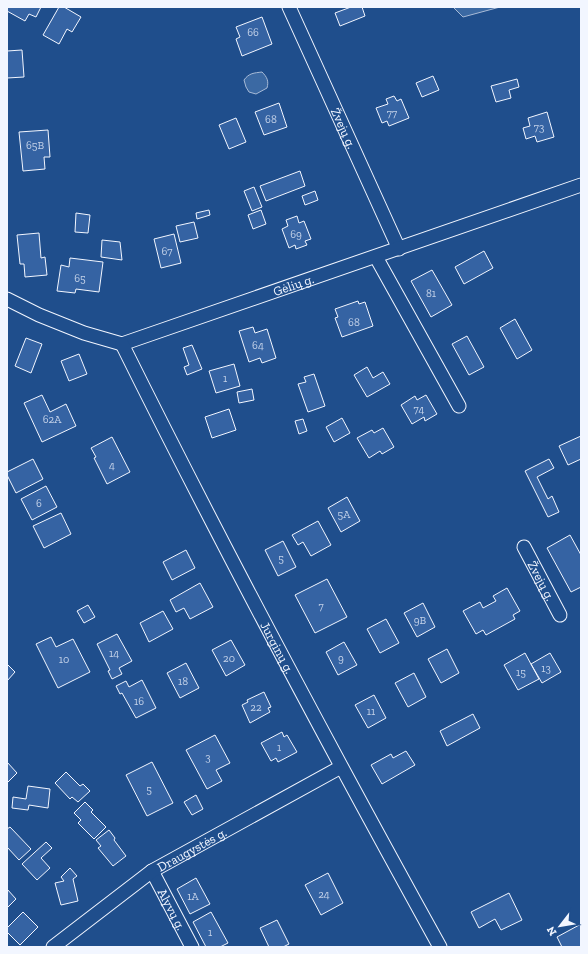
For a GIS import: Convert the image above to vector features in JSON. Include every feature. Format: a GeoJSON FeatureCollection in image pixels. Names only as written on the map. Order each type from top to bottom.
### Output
{"type":"FeatureCollection","features":[{"type":"Feature","properties":{"kind":"street","name":"Žvejų g."},"geometry":{"type":"LineString","coordinates":[[289,7],[399,249]]}},
{"type":"Feature","properties":{"kind":"street","name":"Gėlių g."},"geometry":{"type":"LineString","coordinates":[[122,344],[581,185]]}},
{"type":"Feature","properties":{"kind":"street"},"geometry":{"type":"LineString","coordinates":[[376,257],[459,406]]}},
{"type":"Feature","properties":{"kind":"street"},"geometry":{"type":"LineString","coordinates":[[7,299],[39,315],[84,333],[122,344]]}},
{"type":"Feature","properties":{"kind":"street","name":"Jurginų g."},"geometry":{"type":"LineString","coordinates":[[122,344],[166,434],[341,767],[440,947]]}},
{"type":"Feature","properties":{"kind":"street","name":"Žvejų g."},"geometry":{"type":"LineString","coordinates":[[524,547],[560,615]]}},
{"type":"Feature","properties":{"kind":"street","name":"Draugystės g."},"geometry":{"type":"LineString","coordinates":[[53,947],[152,871],[341,767]]}},
{"type":"Feature","properties":{"kind":"street","name":"Alyvų g."},"geometry":{"type":"LineString","coordinates":[[152,871],[192,947]]}},
{"type":"Feature","properties":{"kind":"water"},"geometry":{"type":"Polygon","coordinates":[[[453,7],[500,7],[463,17],[453,7]]]}},
{"type":"Feature","properties":{"kind":"water"},"geometry":{"type":"Polygon","coordinates":[[[262,72],[267,79],[267,88],[256,94],[249,92],[244,80],[254,73],[262,72]]]}},
{"type":"Feature","properties":{"kind":"building"},"geometry":{"type":"Polygon","coordinates":[[[7,7],[41,7],[36,17],[29,14],[25,21],[7,11],[7,7]]]}},
{"type":"Feature","properties":{"kind":"building"},"geometry":{"type":"Polygon","coordinates":[[[59,7],[64,7],[81,17],[72,32],[67,29],[59,44],[43,35],[59,7]]]}},
{"type":"Feature","properties":{"kind":"building"},"geometry":{"type":"Polygon","coordinates":[[[351,7],[362,7],[365,16],[340,26],[335,13],[351,7]]]}},
{"type":"Feature","properties":{"kind":"building"},"geometry":{"type":"Polygon","coordinates":[[[262,17],[272,44],[242,56],[236,39],[240,37],[236,27],[262,17]]]}},
{"type":"Feature","properties":{"kind":"building"},"geometry":{"type":"Polygon","coordinates":[[[22,50],[24,77],[7,78],[7,51],[22,50]]]}},
{"type":"Feature","properties":{"kind":"building"},"geometry":{"type":"Polygon","coordinates":[[[433,76],[439,90],[422,97],[416,83],[433,76]]]}},
{"type":"Feature","properties":{"kind":"building"},"geometry":{"type":"Polygon","coordinates":[[[517,79],[519,87],[509,90],[511,98],[496,102],[491,86],[517,79]]]}},
{"type":"Feature","properties":{"kind":"building"},"geometry":{"type":"Polygon","coordinates":[[[394,96],[397,101],[401,99],[409,118],[389,126],[387,121],[382,123],[376,108],[388,104],[386,99],[394,96]]]}},
{"type":"Feature","properties":{"kind":"building"},"geometry":{"type":"Polygon","coordinates":[[[279,103],[287,127],[264,135],[255,112],[279,103]]]}},
{"type":"Feature","properties":{"kind":"building"},"geometry":{"type":"Polygon","coordinates":[[[547,112],[554,137],[537,142],[535,136],[526,139],[523,128],[530,126],[528,118],[547,112]]]}},
{"type":"Feature","properties":{"kind":"building"},"geometry":{"type":"Polygon","coordinates":[[[236,118],[246,142],[229,149],[219,125],[236,118]]]}},
{"type":"Feature","properties":{"kind":"building"},"geometry":{"type":"Polygon","coordinates":[[[48,130],[50,157],[44,157],[45,169],[23,171],[19,132],[48,130]]]}},
{"type":"Feature","properties":{"kind":"building"},"geometry":{"type":"Polygon","coordinates":[[[300,171],[305,186],[266,201],[260,186],[300,171]]]}},
{"type":"Feature","properties":{"kind":"building"},"geometry":{"type":"Polygon","coordinates":[[[254,187],[262,207],[252,211],[244,191],[254,187]]]}},
{"type":"Feature","properties":{"kind":"building"},"geometry":{"type":"Polygon","coordinates":[[[315,191],[318,200],[305,205],[302,196],[315,191]]]}},
{"type":"Feature","properties":{"kind":"building"},"geometry":{"type":"Polygon","coordinates":[[[209,210],[210,215],[197,219],[196,213],[209,210]]]}},
{"type":"Feature","properties":{"kind":"building"},"geometry":{"type":"Polygon","coordinates":[[[261,210],[266,224],[253,229],[248,215],[261,210]]]}},
{"type":"Feature","properties":{"kind":"building"},"geometry":{"type":"Polygon","coordinates":[[[76,213],[90,215],[88,233],[75,232],[76,213]]]}},
{"type":"Feature","properties":{"kind":"building"},"geometry":{"type":"Polygon","coordinates":[[[297,216],[299,223],[304,221],[311,239],[305,241],[307,245],[296,249],[295,245],[289,248],[282,229],[288,226],[286,220],[297,216]]]}},
{"type":"Feature","properties":{"kind":"building"},"geometry":{"type":"Polygon","coordinates":[[[194,222],[198,238],[180,242],[176,226],[194,222]]]}},
{"type":"Feature","properties":{"kind":"building"},"geometry":{"type":"Polygon","coordinates":[[[39,233],[41,258],[45,257],[47,275],[25,277],[24,264],[20,264],[17,235],[39,233]]]}},
{"type":"Feature","properties":{"kind":"building"},"geometry":{"type":"Polygon","coordinates":[[[174,234],[181,263],[161,268],[154,239],[174,234]]]}},
{"type":"Feature","properties":{"kind":"building"},"geometry":{"type":"Polygon","coordinates":[[[102,240],[120,242],[122,260],[101,257],[102,240]]]}},
{"type":"Feature","properties":{"kind":"building"},"geometry":{"type":"Polygon","coordinates":[[[484,251],[493,268],[464,284],[455,267],[484,251]]]}},
{"type":"Feature","properties":{"kind":"building"},"geometry":{"type":"Polygon","coordinates":[[[70,258],[103,262],[99,292],[76,289],[75,293],[57,291],[61,265],[69,267],[70,258]]]}},
{"type":"Feature","properties":{"kind":"building"},"geometry":{"type":"Polygon","coordinates":[[[432,270],[452,305],[431,317],[411,281],[432,270]]]}},
{"type":"Feature","properties":{"kind":"building"},"geometry":{"type":"Polygon","coordinates":[[[358,301],[359,304],[365,302],[373,326],[342,337],[335,318],[338,317],[335,309],[358,301]]]}},
{"type":"Feature","properties":{"kind":"building"},"geometry":{"type":"Polygon","coordinates":[[[515,319],[532,350],[517,359],[500,328],[515,319]]]}},
{"type":"Feature","properties":{"kind":"building"},"geometry":{"type":"Polygon","coordinates":[[[253,327],[255,333],[267,329],[276,358],[262,363],[260,358],[249,362],[239,331],[253,327]]]}},
{"type":"Feature","properties":{"kind":"building"},"geometry":{"type":"Polygon","coordinates":[[[467,336],[484,367],[469,375],[452,344],[467,336]]]}},
{"type":"Feature","properties":{"kind":"building"},"geometry":{"type":"Polygon","coordinates":[[[26,338],[42,344],[31,373],[15,366],[26,338]]]}},
{"type":"Feature","properties":{"kind":"building"},"geometry":{"type":"Polygon","coordinates":[[[192,345],[202,369],[187,375],[184,367],[189,365],[183,348],[192,345]]]}},
{"type":"Feature","properties":{"kind":"building"},"geometry":{"type":"Polygon","coordinates":[[[79,354],[87,374],[69,381],[61,361],[79,354]]]}},
{"type":"Feature","properties":{"kind":"building"},"geometry":{"type":"Polygon","coordinates":[[[234,364],[240,386],[216,393],[209,371],[234,364]]]}},
{"type":"Feature","properties":{"kind":"building"},"geometry":{"type":"Polygon","coordinates":[[[367,367],[373,378],[383,372],[390,384],[367,397],[354,375],[367,367]]]}},
{"type":"Feature","properties":{"kind":"building"},"geometry":{"type":"Polygon","coordinates":[[[314,374],[325,406],[308,412],[298,384],[306,382],[304,377],[314,374]]]}},
{"type":"Feature","properties":{"kind":"building"},"geometry":{"type":"Polygon","coordinates":[[[252,389],[254,400],[239,403],[237,392],[252,389]]]}},
{"type":"Feature","properties":{"kind":"building"},"geometry":{"type":"Polygon","coordinates":[[[42,395],[50,412],[66,404],[76,426],[42,442],[24,403],[42,395]]]}},
{"type":"Feature","properties":{"kind":"building"},"geometry":{"type":"Polygon","coordinates":[[[426,395],[437,414],[425,421],[424,417],[412,424],[401,405],[415,396],[417,400],[426,395]]]}},
{"type":"Feature","properties":{"kind":"building"},"geometry":{"type":"Polygon","coordinates":[[[229,409],[236,430],[212,438],[205,417],[229,409]]]}},
{"type":"Feature","properties":{"kind":"building"},"geometry":{"type":"Polygon","coordinates":[[[342,418],[350,433],[334,442],[326,427],[342,418]]]}},
{"type":"Feature","properties":{"kind":"building"},"geometry":{"type":"Polygon","coordinates":[[[303,419],[307,431],[299,434],[295,421],[303,419]]]}},
{"type":"Feature","properties":{"kind":"building"},"geometry":{"type":"Polygon","coordinates":[[[383,428],[394,447],[382,454],[380,451],[369,458],[357,438],[372,430],[374,433],[383,428]]]}},
{"type":"Feature","properties":{"kind":"building"},"geometry":{"type":"Polygon","coordinates":[[[581,436],[581,459],[568,465],[559,446],[581,436]]]}},
{"type":"Feature","properties":{"kind":"building"},"geometry":{"type":"Polygon","coordinates":[[[112,437],[130,472],[107,484],[94,458],[96,457],[91,448],[112,437]]]}},
{"type":"Feature","properties":{"kind":"building"},"geometry":{"type":"Polygon","coordinates":[[[33,459],[43,479],[16,493],[7,472],[33,459]]]}},
{"type":"Feature","properties":{"kind":"building"},"geometry":{"type":"Polygon","coordinates":[[[549,459],[554,468],[537,477],[548,499],[552,496],[559,512],[548,517],[525,471],[549,459]]]}},
{"type":"Feature","properties":{"kind":"building"},"geometry":{"type":"Polygon","coordinates":[[[46,486],[57,507],[32,520],[21,499],[46,486]]]}},
{"type":"Feature","properties":{"kind":"building"},"geometry":{"type":"Polygon","coordinates":[[[347,497],[360,521],[341,532],[328,508],[347,497]]]}},
{"type":"Feature","properties":{"kind":"building"},"geometry":{"type":"Polygon","coordinates":[[[61,513],[71,534],[44,548],[33,526],[61,513]]]}},
{"type":"Feature","properties":{"kind":"building"},"geometry":{"type":"Polygon","coordinates":[[[318,521],[331,545],[311,556],[303,542],[298,545],[292,535],[318,521]]]}},
{"type":"Feature","properties":{"kind":"building"},"geometry":{"type":"Polygon","coordinates":[[[570,535],[581,555],[581,587],[571,592],[547,548],[570,535]]]}},
{"type":"Feature","properties":{"kind":"building"},"geometry":{"type":"Polygon","coordinates":[[[283,541],[296,567],[278,576],[265,550],[283,541]]]}},
{"type":"Feature","properties":{"kind":"building"},"geometry":{"type":"Polygon","coordinates":[[[186,550],[195,568],[172,580],[163,562],[186,550]]]}},
{"type":"Feature","properties":{"kind":"building"},"geometry":{"type":"Polygon","coordinates":[[[327,579],[347,617],[315,633],[295,595],[327,579]]]}},
{"type":"Feature","properties":{"kind":"building"},"geometry":{"type":"Polygon","coordinates":[[[200,583],[213,607],[190,619],[184,608],[176,612],[170,600],[200,583]]]}},
{"type":"Feature","properties":{"kind":"building"},"geometry":{"type":"Polygon","coordinates":[[[507,588],[520,611],[513,615],[515,619],[486,635],[483,630],[476,634],[463,611],[480,602],[483,608],[496,601],[493,596],[507,588]]]}},
{"type":"Feature","properties":{"kind":"building"},"geometry":{"type":"Polygon","coordinates":[[[423,603],[435,627],[417,637],[404,613],[423,603]]]}},
{"type":"Feature","properties":{"kind":"building"},"geometry":{"type":"Polygon","coordinates":[[[88,605],[95,617],[84,623],[77,611],[88,605]]]}},
{"type":"Feature","properties":{"kind":"building"},"geometry":{"type":"Polygon","coordinates":[[[163,611],[173,629],[149,642],[140,623],[163,611]]]}},
{"type":"Feature","properties":{"kind":"building"},"geometry":{"type":"Polygon","coordinates":[[[386,619],[399,643],[380,653],[367,629],[386,619]]]}},
{"type":"Feature","properties":{"kind":"building"},"geometry":{"type":"Polygon","coordinates":[[[117,634],[132,661],[119,668],[122,674],[112,679],[108,671],[110,670],[97,644],[117,634]]]}},
{"type":"Feature","properties":{"kind":"building"},"geometry":{"type":"Polygon","coordinates":[[[51,637],[56,647],[73,639],[90,672],[58,688],[36,644],[51,637]]]}},
{"type":"Feature","properties":{"kind":"building"},"geometry":{"type":"Polygon","coordinates":[[[231,640],[245,665],[226,676],[212,650],[231,640]]]}},
{"type":"Feature","properties":{"kind":"building"},"geometry":{"type":"Polygon","coordinates":[[[344,642],[357,665],[338,675],[326,652],[344,642]]]}},
{"type":"Feature","properties":{"kind":"building"},"geometry":{"type":"Polygon","coordinates":[[[447,649],[459,673],[441,683],[428,659],[447,649]]]}},
{"type":"Feature","properties":{"kind":"building"},"geometry":{"type":"Polygon","coordinates":[[[525,653],[539,679],[518,690],[504,665],[525,653]]]}},
{"type":"Feature","properties":{"kind":"building"},"geometry":{"type":"Polygon","coordinates":[[[550,653],[561,672],[542,683],[531,664],[550,653]]]}},
{"type":"Feature","properties":{"kind":"building"},"geometry":{"type":"Polygon","coordinates":[[[186,663],[199,688],[180,698],[167,673],[186,663]]]}},
{"type":"Feature","properties":{"kind":"building"},"geometry":{"type":"Polygon","coordinates":[[[7,664],[15,672],[7,681],[7,664]]]}},
{"type":"Feature","properties":{"kind":"building"},"geometry":{"type":"Polygon","coordinates":[[[414,673],[426,697],[408,707],[395,683],[414,673]]]}},
{"type":"Feature","properties":{"kind":"building"},"geometry":{"type":"Polygon","coordinates":[[[142,680],[156,708],[136,718],[122,693],[120,694],[116,686],[126,681],[129,687],[142,680]]]}},
{"type":"Feature","properties":{"kind":"building"},"geometry":{"type":"Polygon","coordinates":[[[264,692],[271,707],[268,708],[270,712],[250,723],[242,705],[248,702],[247,700],[264,692]]]}},
{"type":"Feature","properties":{"kind":"building"},"geometry":{"type":"Polygon","coordinates":[[[374,695],[386,718],[368,728],[355,705],[374,695]]]}},
{"type":"Feature","properties":{"kind":"building"},"geometry":{"type":"Polygon","coordinates":[[[473,714],[480,728],[447,746],[440,731],[473,714]]]}},
{"type":"Feature","properties":{"kind":"building"},"geometry":{"type":"Polygon","coordinates":[[[282,732],[284,737],[287,735],[297,752],[278,762],[276,758],[271,761],[261,743],[282,732]]]}},
{"type":"Feature","properties":{"kind":"building"},"geometry":{"type":"Polygon","coordinates":[[[215,735],[230,763],[216,770],[222,781],[207,789],[186,750],[215,735]]]}},
{"type":"Feature","properties":{"kind":"building"},"geometry":{"type":"Polygon","coordinates":[[[406,751],[415,765],[382,784],[371,765],[391,754],[393,758],[406,751]]]}},
{"type":"Feature","properties":{"kind":"building"},"geometry":{"type":"Polygon","coordinates":[[[7,762],[17,773],[7,783],[7,762]]]}},
{"type":"Feature","properties":{"kind":"building"},"geometry":{"type":"Polygon","coordinates":[[[152,762],[173,803],[147,816],[126,775],[152,762]]]}},
{"type":"Feature","properties":{"kind":"building"},"geometry":{"type":"Polygon","coordinates":[[[66,772],[80,786],[83,784],[90,791],[78,802],[72,797],[70,799],[55,783],[66,772]]]}},
{"type":"Feature","properties":{"kind":"building"},"geometry":{"type":"Polygon","coordinates":[[[28,786],[50,789],[48,808],[29,805],[28,810],[12,808],[13,797],[26,799],[28,786]]]}},
{"type":"Feature","properties":{"kind":"building"},"geometry":{"type":"Polygon","coordinates":[[[196,795],[203,809],[192,815],[184,802],[196,795]]]}},
{"type":"Feature","properties":{"kind":"building"},"geometry":{"type":"Polygon","coordinates":[[[85,802],[93,810],[91,812],[106,827],[94,839],[78,823],[81,820],[74,813],[85,802]]]}},
{"type":"Feature","properties":{"kind":"building"},"geometry":{"type":"Polygon","coordinates":[[[10,827],[31,849],[19,860],[7,847],[7,829],[10,827]]]}},
{"type":"Feature","properties":{"kind":"building"},"geometry":{"type":"Polygon","coordinates":[[[109,830],[115,838],[114,840],[126,856],[113,866],[98,848],[101,846],[96,840],[109,830]]]}},
{"type":"Feature","properties":{"kind":"building"},"geometry":{"type":"Polygon","coordinates":[[[46,842],[52,848],[41,858],[50,868],[37,880],[22,864],[46,842]]]}},
{"type":"Feature","properties":{"kind":"building"},"geometry":{"type":"Polygon","coordinates":[[[70,868],[77,876],[73,879],[78,901],[61,905],[55,883],[64,881],[61,877],[70,868]]]}},
{"type":"Feature","properties":{"kind":"building"},"geometry":{"type":"Polygon","coordinates":[[[328,873],[343,903],[321,915],[305,885],[328,873]]]}},
{"type":"Feature","properties":{"kind":"building"},"geometry":{"type":"Polygon","coordinates":[[[196,878],[210,904],[190,914],[177,889],[196,878]]]}},
{"type":"Feature","properties":{"kind":"building"},"geometry":{"type":"Polygon","coordinates":[[[7,889],[16,899],[7,908],[7,889]]]}},
{"type":"Feature","properties":{"kind":"building"},"geometry":{"type":"Polygon","coordinates":[[[509,893],[522,920],[501,930],[495,919],[479,928],[471,912],[509,893]]]}},
{"type":"Feature","properties":{"kind":"building"},"geometry":{"type":"Polygon","coordinates":[[[23,912],[38,927],[20,945],[7,932],[7,928],[23,912]]]}},
{"type":"Feature","properties":{"kind":"building"},"geometry":{"type":"Polygon","coordinates":[[[211,912],[228,943],[220,947],[206,947],[193,922],[211,912]]]}},
{"type":"Feature","properties":{"kind":"building"},"geometry":{"type":"Polygon","coordinates":[[[277,920],[289,944],[283,947],[269,947],[260,928],[277,920]]]}},
{"type":"Feature","properties":{"kind":"building"},"geometry":{"type":"Polygon","coordinates":[[[581,924],[581,947],[562,947],[557,937],[581,924]]]}}]}
